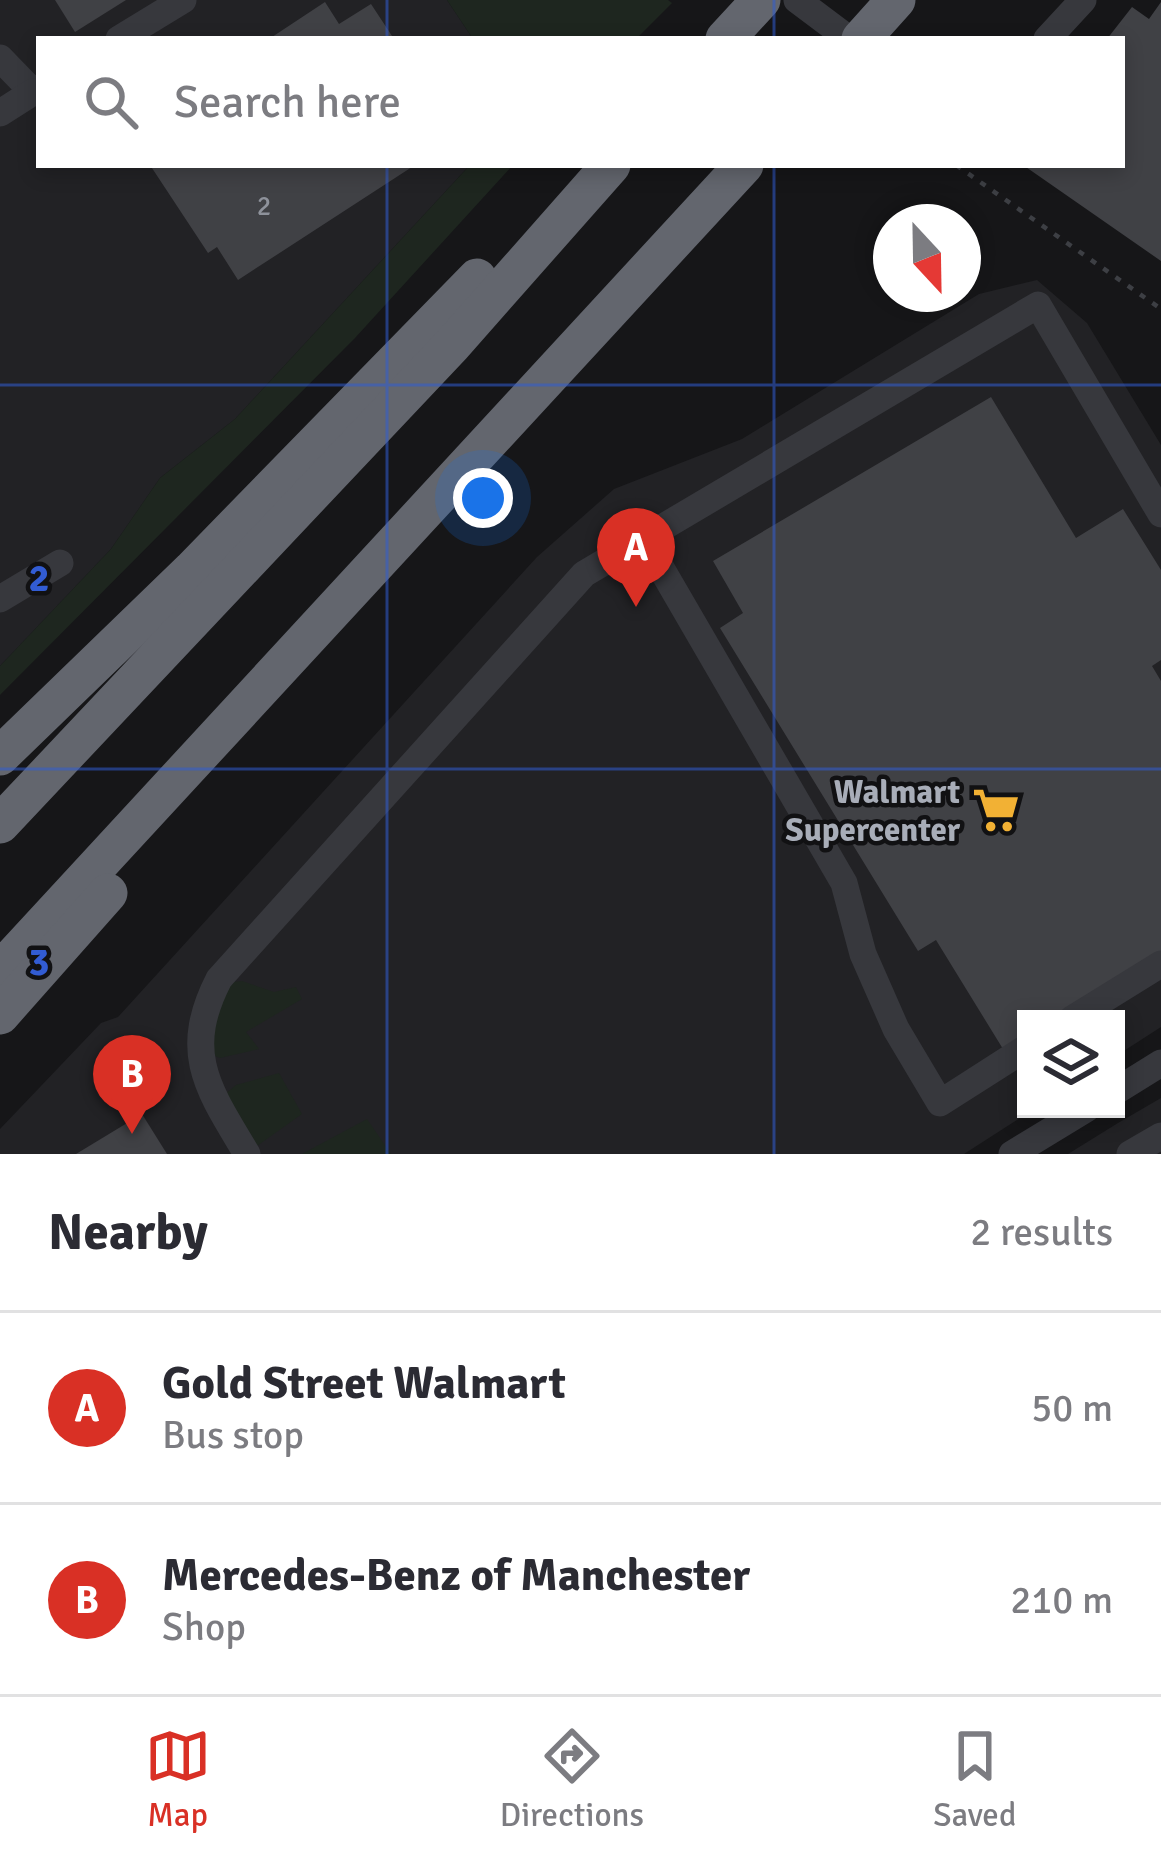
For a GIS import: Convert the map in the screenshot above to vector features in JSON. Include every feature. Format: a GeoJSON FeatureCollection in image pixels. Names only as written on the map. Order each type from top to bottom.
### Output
{"type":"FeatureCollection","features":[{"type":"Feature","properties":{"kind":"highway"},"geometry":{"type":"LineString","coordinates":[[728,36],[761,0]]}},
{"type":"Feature","properties":{"kind":"highway"},"geometry":{"type":"LineString","coordinates":[[864,36],[896,0]]}},
{"type":"Feature","properties":{"kind":"highway"},"geometry":{"type":"LineString","coordinates":[[0,756],[224,539],[515,238],[597,168]]}},
{"type":"Feature","properties":{"kind":"highway"},"geometry":{"type":"LineString","coordinates":[[0,824],[452,345],[608,168]]}},
{"type":"Feature","properties":{"kind":"highway"},"geometry":{"type":"LineString","coordinates":[[0,971],[741,168]]}},
{"type":"Feature","properties":{"kind":"highway"},"geometry":{"type":"LineString","coordinates":[[0,1015],[200,790],[364,579]]}},
{"type":"Feature","properties":{"kind":"street"},"geometry":{"type":"LineString","coordinates":[[124,36],[183,0]]}},
{"type":"Feature","properties":{"kind":"street"},"geometry":{"type":"LineString","coordinates":[[796,0],[845,36]]}},
{"type":"Feature","properties":{"kind":"street"},"geometry":{"type":"LineString","coordinates":[[1050,36],[1083,0]]}},
{"type":"Feature","properties":{"kind":"street"},"geometry":{"type":"LineString","coordinates":[[0,58],[36,90],[0,113]]}},
{"type":"Feature","properties":{"kind":"street"},"geometry":{"type":"LineString","coordinates":[[247,1154],[200,1060],[200,1028],[219,979],[584,574],[1038,305],[1161,514]]}},
{"type":"Feature","properties":{"kind":"street"},"geometry":{"type":"LineString","coordinates":[[643,537],[844,883],[863,954],[896,1029],[940,1103],[1017,1054]]}},
{"type":"Feature","properties":{"kind":"street"},"geometry":{"type":"LineString","coordinates":[[0,599],[60,563]]}},
{"type":"Feature","properties":{"kind":"street"},"geometry":{"type":"LineString","coordinates":[[1087,1010],[1161,964]]}},
{"type":"Feature","properties":{"kind":"street"},"geometry":{"type":"LineString","coordinates":[[1125,1085],[1161,1063]]}},
{"type":"Feature","properties":{"kind":"street"},"geometry":{"type":"LineString","coordinates":[[1012,1154],[1071,1118]]}},
{"type":"Feature","properties":{"kind":"street"},"geometry":{"type":"LineString","coordinates":[[1130,1154],[1161,1136]]}},
{"type":"Feature","properties":{"kind":"path"},"geometry":{"type":"LineString","coordinates":[[960,168],[1161,309]]}},
{"type":"Feature","properties":{"kind":"shaded area"},"geometry":{"type":"Polygon","coordinates":[[[0,0],[447,0],[471,36],[36,36],[36,168],[467,168],[235,419],[160,478],[111,549],[0,666],[0,0]]]}},
{"type":"Feature","properties":{"kind":"shaded area"},"geometry":{"type":"Polygon","coordinates":[[[447,0],[672,3],[639,36],[471,36],[447,0]]]}},
{"type":"Feature","properties":{"kind":"shaded area"},"geometry":{"type":"Polygon","coordinates":[[[467,168],[510,168],[355,338],[0,695],[0,666],[111,549],[160,478],[235,419],[467,168]]]}},
{"type":"Feature","properties":{"kind":"shaded area"},"geometry":{"type":"Polygon","coordinates":[[[1037,280],[1087,323],[1161,445],[1161,1027],[1125,1050],[1125,1010],[1017,1010],[1020,1118],[964,1154],[0,1154],[0,1129],[101,1023],[118,1017],[537,557],[614,489],[742,439],[950,312],[981,312],[981,294],[1037,280]]]}},
{"type":"Feature","properties":{"kind":"shaded area"},"geometry":{"type":"Polygon","coordinates":[[[242,981],[274,992],[296,987],[302,999],[246,1032],[259,1049],[220,1058],[207,1053],[226,983],[242,981]]]}},
{"type":"Feature","properties":{"kind":"shaded area"},"geometry":{"type":"Polygon","coordinates":[[[279,1073],[302,1114],[257,1146],[224,1095],[236,1085],[279,1073]]]}},
{"type":"Feature","properties":{"kind":"shaded area"},"geometry":{"type":"Polygon","coordinates":[[[1161,1098],[1161,1154],[1068,1154],[1118,1123],[1161,1098]]]}},
{"type":"Feature","properties":{"kind":"shaded area"},"geometry":{"type":"Polygon","coordinates":[[[367,1119],[391,1154],[302,1154],[367,1119]]]}},
{"type":"Feature","properties":{"kind":"building"},"geometry":{"type":"Polygon","coordinates":[[[55,0],[126,0],[75,32],[55,0]]]}},
{"type":"Feature","properties":{"kind":"building"},"geometry":{"type":"Polygon","coordinates":[[[325,2],[339,24],[371,4],[392,36],[274,36],[325,2]]]}},
{"type":"Feature","properties":{"kind":"building"},"geometry":{"type":"Polygon","coordinates":[[[1161,2],[1161,261],[1027,168],[1125,168],[1125,36],[1109,36],[1132,7],[1149,19],[1161,2]]]}},
{"type":"Feature","properties":{"kind":"building"},"geometry":{"type":"Polygon","coordinates":[[[152,168],[410,168],[238,280],[217,247],[208,253],[152,168]]]}},
{"type":"Feature","properties":{"kind":"building","name":"Walmart Supercenter"},"geometry":{"type":"Polygon","coordinates":[[[991,397],[1076,538],[1123,509],[1161,570],[1161,660],[1152,666],[1161,681],[1161,952],[1066,1010],[1017,1010],[1017,1040],[1003,1049],[936,940],[918,951],[720,628],[743,613],[713,561],[991,397]]]}},
{"type":"Feature","properties":{"kind":"building"},"geometry":{"type":"Polygon","coordinates":[[[142,1114],[167,1154],[76,1154],[142,1114]]]}},
{"type":"Feature","properties":{"kind":"place","name":"Gold Street Walmart"},"geometry":{"type":"Point","coordinates":[636,607]}},
{"type":"Feature","properties":{"kind":"place","name":"Walmart Supercenter"},"geometry":{"type":"Point","coordinates":[996,810]}},
{"type":"Feature","properties":{"kind":"place","name":"Mercedes-Benz of Manchester"},"geometry":{"type":"Point","coordinates":[132,1134]}}]}
